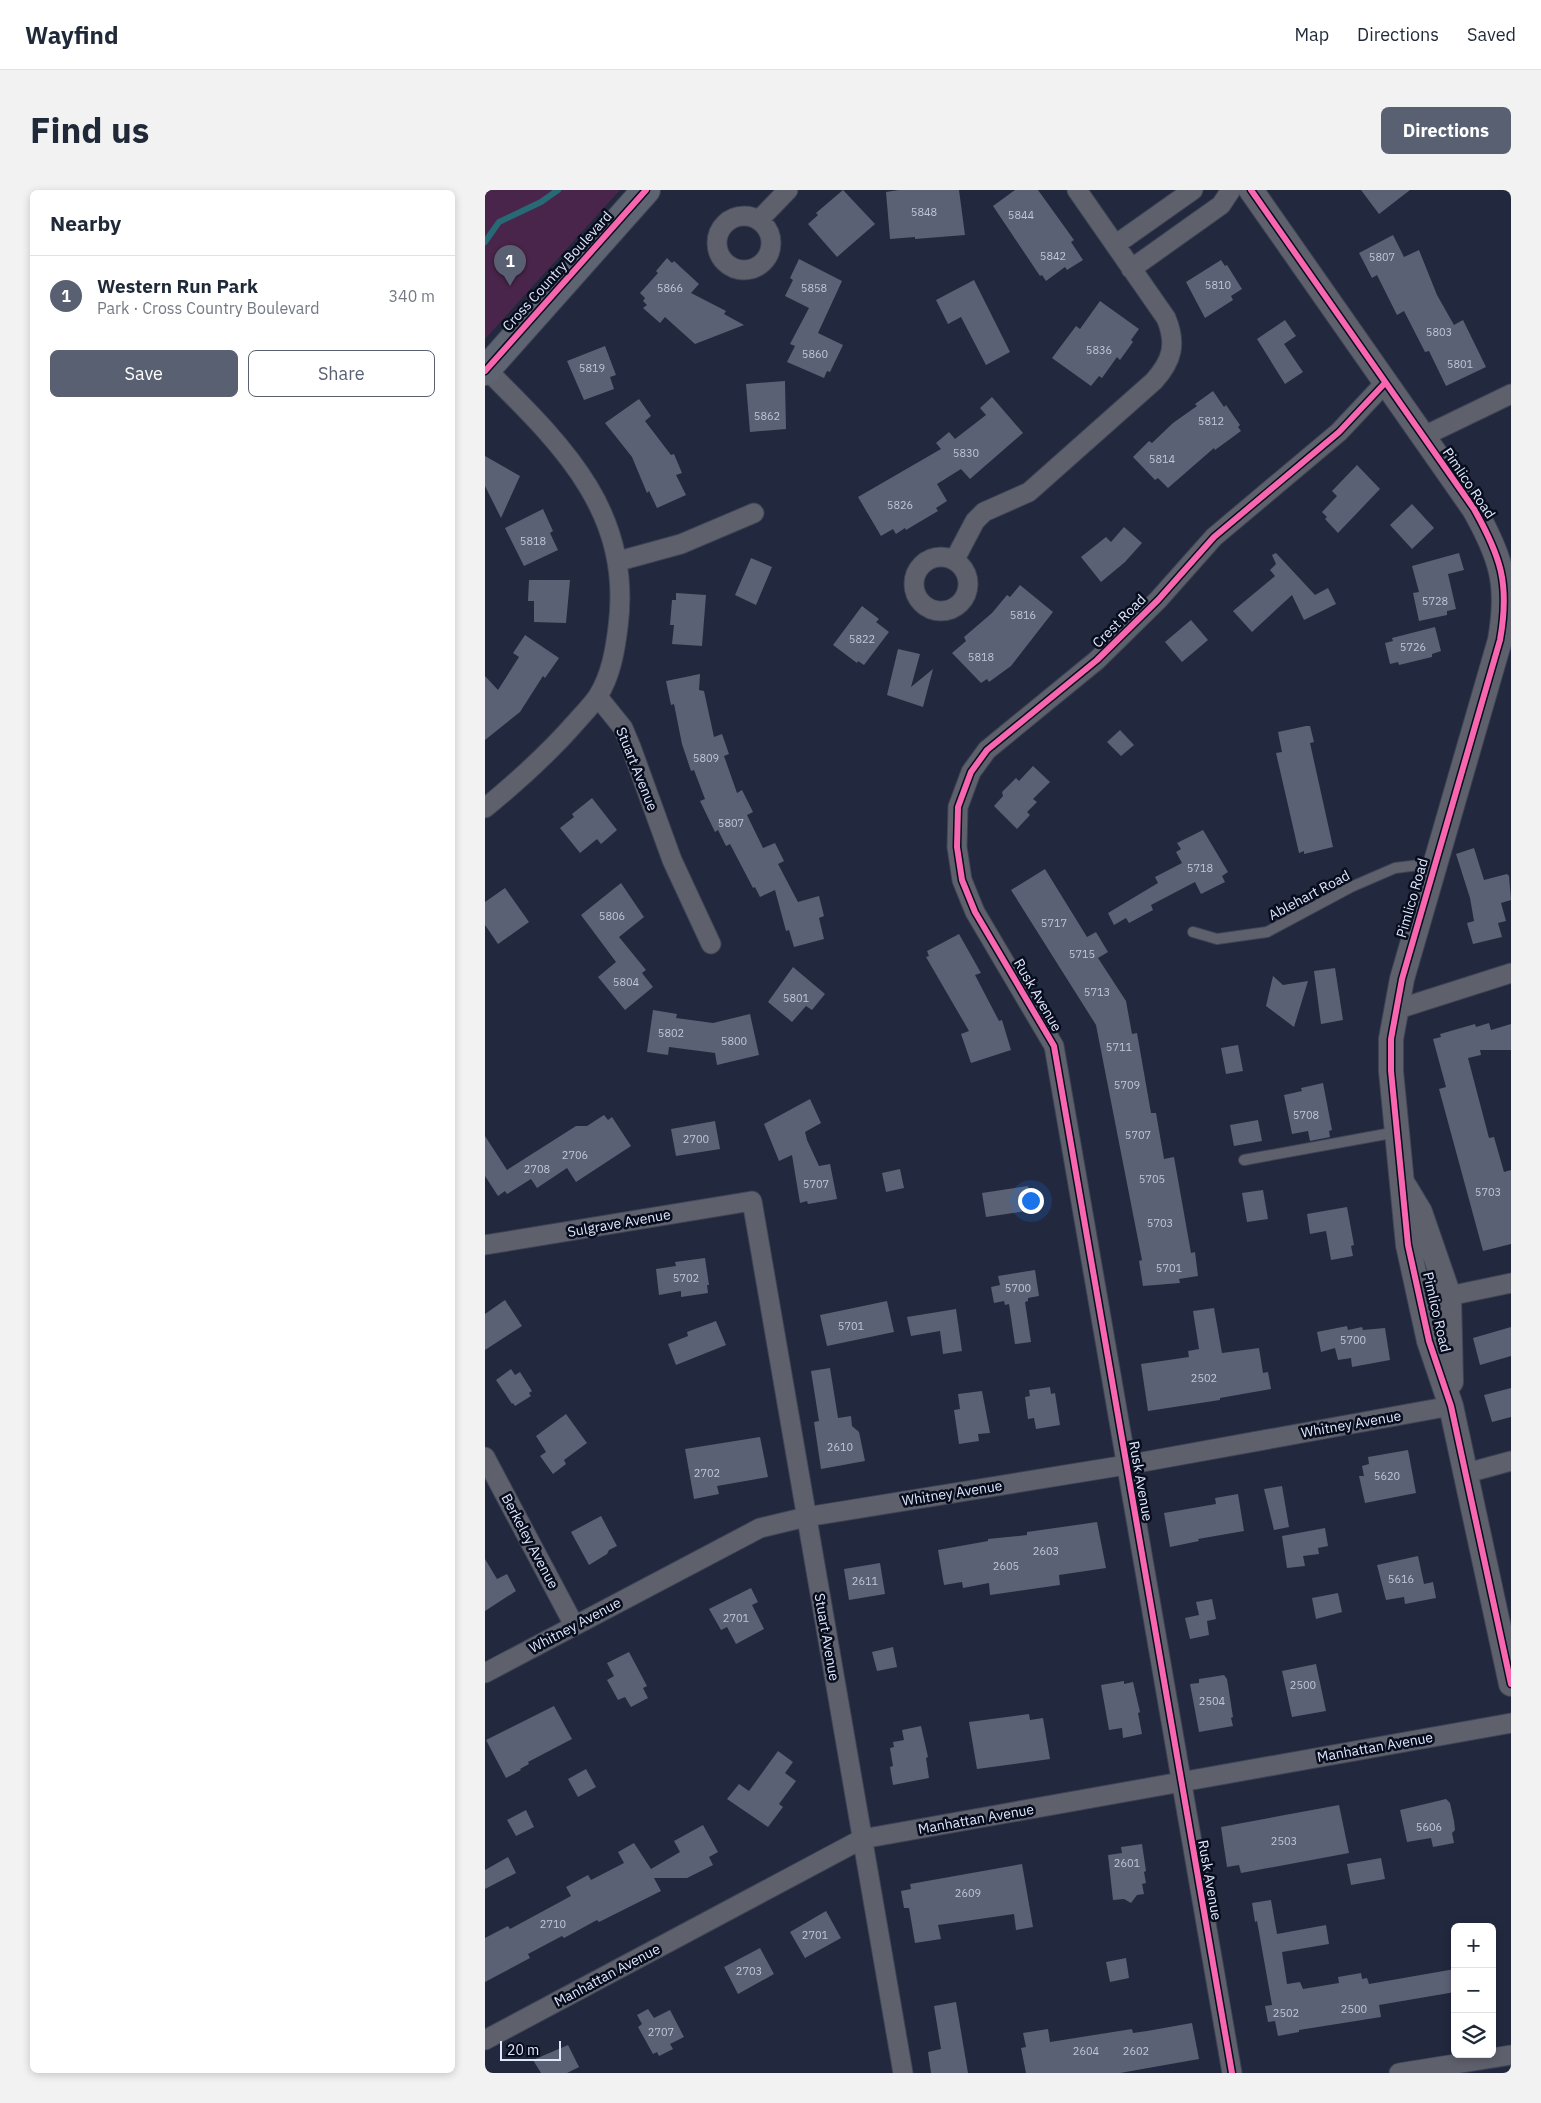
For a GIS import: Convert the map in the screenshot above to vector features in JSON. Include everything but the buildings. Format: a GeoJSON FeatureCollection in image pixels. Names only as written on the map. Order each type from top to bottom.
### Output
{"type":"FeatureCollection","features":[{"type":"Feature","properties":{"kind":"main road","name":"Cross Country Boulevard"},"geometry":{"type":"LineString","coordinates":[[485,370],[646,190]]}},
{"type":"Feature","properties":{"kind":"street"},"geometry":{"type":"LineString","coordinates":[[759,220],[788,190]]}},
{"type":"Feature","properties":{"kind":"street"},"geometry":{"type":"LineString","coordinates":[[955,559],[975,521],[984,512],[1029,492],[1165,368],[1173,343],[1171,330],[1166,318],[1077,190]]}},
{"type":"Feature","properties":{"kind":"street"},"geometry":{"type":"LineString","coordinates":[[1115,244],[1193,190]]}},
{"type":"Feature","properties":{"kind":"street"},"geometry":{"type":"LineString","coordinates":[[1131,269],[1221,205],[1231,190]]}},
{"type":"Feature","properties":{"kind":"street","name":"Pimlico Road"},"geometry":{"type":"LineString","coordinates":[[1251,190],[1474,509],[1497,553],[1505,598],[1505,617],[1493,669],[1435,863],[1395,1010],[1391,1071],[1403,1183],[1406,1232],[1432,1350],[1451,1406],[1506,1635],[1511,1684]]}},
{"type":"Feature","properties":{"kind":"street"},"geometry":{"type":"LineString","coordinates":[[485,370],[548,431],[569,455],[595,500],[619,561],[620,614],[610,671],[598,697],[553,748],[521,779],[485,808]]}},
{"type":"Feature","properties":{"kind":"street","name":"Crest Road"},"geometry":{"type":"LineString","coordinates":[[975,912],[961,880],[957,847],[958,807],[963,789],[971,772],[987,750],[1097,660],[1158,600],[1214,537],[1339,432],[1385,383]]}},
{"type":"Feature","properties":{"kind":"street"},"geometry":{"type":"LineString","coordinates":[[1422,437],[1511,394]]}},
{"type":"Feature","properties":{"kind":"street"},"geometry":{"type":"LineString","coordinates":[[619,561],[681,544],[754,513]]}},
{"type":"Feature","properties":{"kind":"street","name":"Stuart Avenue"},"geometry":{"type":"LineString","coordinates":[[598,697],[623,728],[672,860],[711,944]]}},
{"type":"Feature","properties":{"kind":"street","name":"Rusk Avenue"},"geometry":{"type":"LineString","coordinates":[[975,912],[1054,1046],[1180,1782],[1232,2073]]}},
{"type":"Feature","properties":{"kind":"street"},"geometry":{"type":"LineString","coordinates":[[1395,1010],[1511,973]]}},
{"type":"Feature","properties":{"kind":"street","name":"Pimlico Road"},"geometry":{"type":"LineString","coordinates":[[1403,1183],[1420,1212],[1449,1296],[1451,1406]]}},
{"type":"Feature","properties":{"kind":"street","name":"Stuart Avenue"},"geometry":{"type":"LineString","coordinates":[[752,1201],[903,2073]]}},
{"type":"Feature","properties":{"kind":"street","name":"Sulgrave Avenue"},"geometry":{"type":"LineString","coordinates":[[485,1246],[752,1201]]}},
{"type":"Feature","properties":{"kind":"street"},"geometry":{"type":"LineString","coordinates":[[1420,1294],[1449,1296],[1511,1283]]}},
{"type":"Feature","properties":{"kind":"street","name":"Whitney Avenue"},"geometry":{"type":"LineString","coordinates":[[485,1673],[748,1533],[806,1517],[1126,1464],[1451,1406]]}},
{"type":"Feature","properties":{"kind":"street","name":"Berkeley Avenue"},"geometry":{"type":"LineString","coordinates":[[485,1457],[574,1625]]}},
{"type":"Feature","properties":{"kind":"street"},"geometry":{"type":"LineString","coordinates":[[1467,1473],[1511,1461]]}},
{"type":"Feature","properties":{"kind":"street","name":"Manhattan Avenue"},"geometry":{"type":"LineString","coordinates":[[485,2040],[863,1839],[1511,1723]]}},
{"type":"Feature","properties":{"kind":"street"},"geometry":{"type":"LineString","coordinates":[[1399,2073],[1511,2054]]}},
{"type":"Feature","properties":{"kind":"lane","name":"Ablehart Road"},"geometry":{"type":"LineString","coordinates":[[1193,932],[1217,939],[1267,932],[1351,887],[1395,868],[1435,863]]}},
{"type":"Feature","properties":{"kind":"lane"},"geometry":{"type":"LineString","coordinates":[[1244,1160],[1397,1132]]}},
{"type":"Feature","properties":{"kind":"shaded area"},"geometry":{"type":"Polygon","coordinates":[[[485,190],[620,190],[485,339],[485,190]]]}},
{"type":"Feature","properties":{"kind":"waterway"},"geometry":{"type":"LineString","coordinates":[[485,242],[499,222],[541,202],[558,190]]}},
{"type":"Feature","properties":{"kind":"cycle path"},"geometry":{"type":"LineString","coordinates":[[485,371],[646,190]]}},
{"type":"Feature","properties":{"kind":"cycle path"},"geometry":{"type":"LineString","coordinates":[[1251,190],[1474,509],[1491,542],[1501,572],[1504,603],[1500,640],[1402,979],[1391,1039],[1391,1071],[1408,1245],[1429,1341],[1451,1406],[1511,1684]]}},
{"type":"Feature","properties":{"kind":"cycle path"},"geometry":{"type":"LineString","coordinates":[[1232,2073],[1054,1046],[975,912],[962,880],[957,847],[958,807],[971,772],[987,750],[1097,660],[1158,600],[1214,537],[1339,432],[1385,383]]}},
{"type":"Feature","properties":{"kind":"place","name":"Western Run Park"},"geometry":{"type":"Point","coordinates":[510,286]}}]}
